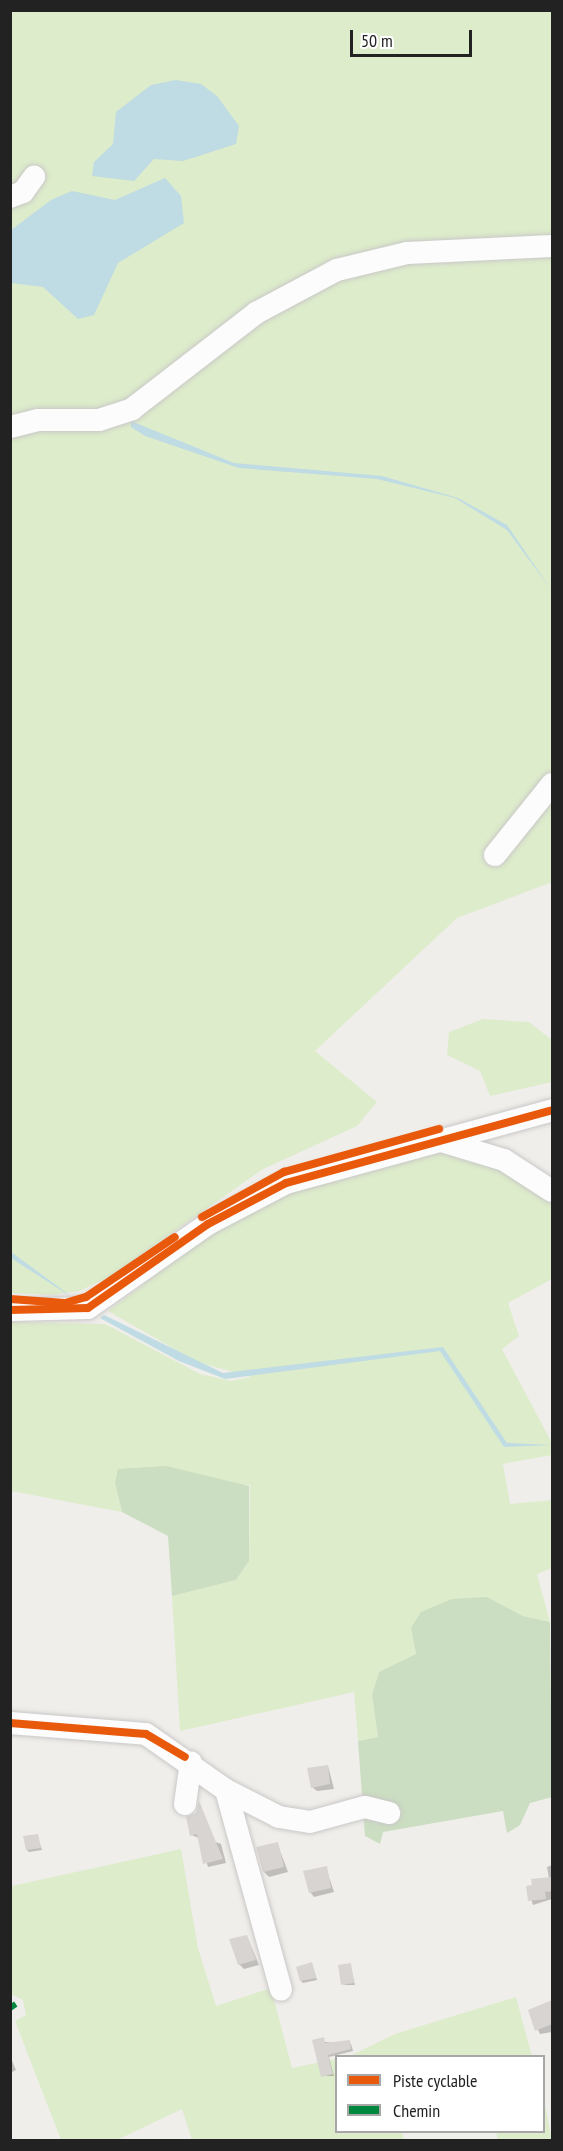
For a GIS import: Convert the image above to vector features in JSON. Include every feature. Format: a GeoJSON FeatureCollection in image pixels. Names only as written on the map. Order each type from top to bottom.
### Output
{"type":"FeatureCollection","features":[{"type":"Feature","properties":{"kind":"street"},"geometry":{"type":"LineString","coordinates":[[10,197],[23,192],[34,177]]}},
{"type":"Feature","properties":{"kind":"street"},"geometry":{"type":"LineString","coordinates":[[10,426],[38,420],[99,420],[132,409],[256,313],[337,270],[407,253],[552,246]]}},
{"type":"Feature","properties":{"kind":"street"},"geometry":{"type":"LineString","coordinates":[[495,855],[552,784]]}},
{"type":"Feature","properties":{"kind":"street"},"geometry":{"type":"LineString","coordinates":[[10,1310],[88,1308],[243,1203],[286,1183],[552,1110]]}},
{"type":"Feature","properties":{"kind":"street"},"geometry":{"type":"LineString","coordinates":[[438,1140],[504,1160],[552,1191]]}},
{"type":"Feature","properties":{"kind":"street"},"geometry":{"type":"LineString","coordinates":[[10,1723],[146,1734],[188,1759],[225,1790],[279,1817],[310,1822],[364,1807],[389,1813]]}},
{"type":"Feature","properties":{"kind":"street"},"geometry":{"type":"LineString","coordinates":[[185,1804],[188,1759]]}},
{"type":"Feature","properties":{"kind":"street"},"geometry":{"type":"LineString","coordinates":[[225,1790],[281,1990]]}},
{"type":"Feature","properties":{"kind":"green space"},"geometry":{"type":"Polygon","coordinates":[[[11,11],[552,11],[552,882],[457,918],[315,1051],[377,1102],[357,1126],[263,1169],[109,1277],[79,1291],[53,1295],[11,1293],[11,11]]]}},
{"type":"Feature","properties":{"kind":"green space"},"geometry":{"type":"Polygon","coordinates":[[[483,1019],[529,1022],[552,1040],[552,1082],[490,1096],[480,1071],[447,1055],[449,1032],[483,1019]]]}},
{"type":"Feature","properties":{"kind":"green space"},"geometry":{"type":"Polygon","coordinates":[[[432,1151],[500,1164],[552,1197],[552,1279],[508,1303],[519,1336],[502,1349],[552,1443],[552,1455],[503,1464],[510,1504],[552,1500],[552,1568],[537,1574],[550,1622],[523,1616],[487,1597],[411,1628],[416,1654],[379,1672],[372,1695],[378,1737],[358,1741],[354,1692],[180,1731],[172,1596],[236,1580],[249,1561],[250,1485],[115,1483],[122,1512],[11,1491],[10,1322],[105,1324],[200,1374],[231,1381],[251,1377],[197,1362],[108,1311],[244,1209],[284,1190],[432,1151]]]}},
{"type":"Feature","properties":{"kind":"green space"},"geometry":{"type":"Polygon","coordinates":[[[166,1466],[249,1486],[249,1561],[236,1580],[172,1596],[168,1536],[122,1512],[115,1483],[118,1469],[166,1466]]]}},
{"type":"Feature","properties":{"kind":"green space"},"geometry":{"type":"Polygon","coordinates":[[[487,1597],[523,1616],[550,1622],[552,1797],[530,1803],[520,1825],[507,1833],[503,1811],[383,1832],[380,1844],[365,1836],[358,1741],[378,1737],[372,1695],[379,1672],[416,1654],[411,1628],[421,1612],[452,1599],[487,1597]]]}},
{"type":"Feature","properties":{"kind":"green space"},"geometry":{"type":"Polygon","coordinates":[[[181,1849],[198,1948],[216,2006],[271,1988],[292,2068],[335,2059],[335,2133],[402,2133],[404,2140],[192,2140],[182,2109],[117,2140],[61,2140],[15,2021],[26,2015],[23,2000],[11,1994],[10,1878],[12,1886],[181,1849]]]}},
{"type":"Feature","properties":{"kind":"green space"},"geometry":{"type":"Polygon","coordinates":[[[516,1997],[532,2055],[352,2055],[395,2034],[516,1997]]]}},
{"type":"Feature","properties":{"kind":"green space"},"geometry":{"type":"Polygon","coordinates":[[[545,2105],[552,2140],[498,2140],[496,2133],[545,2133],[545,2105]]]}},
{"type":"Feature","properties":{"kind":"water"},"geometry":{"type":"Polygon","coordinates":[[[176,80],[201,84],[217,96],[239,126],[236,144],[183,161],[154,159],[134,181],[92,176],[94,162],[113,144],[116,112],[151,85],[176,80]]]}},
{"type":"Feature","properties":{"kind":"water"},"geometry":{"type":"Polygon","coordinates":[[[165,178],[181,196],[184,223],[118,263],[94,315],[78,319],[43,287],[11,283],[11,230],[51,200],[72,191],[115,200],[165,178]]]}},
{"type":"Feature","properties":{"kind":"water"},"geometry":{"type":"Polygon","coordinates":[[[131,421],[234,463],[382,476],[458,498],[507,525],[552,591],[507,530],[455,498],[377,479],[239,468],[145,436],[131,427],[131,421]]]}},
{"type":"Feature","properties":{"kind":"water"},"geometry":{"type":"Polygon","coordinates":[[[11,1252],[64,1291],[70,1296],[11,1258],[11,1252]]]}},
{"type":"Feature","properties":{"kind":"water"},"geometry":{"type":"Polygon","coordinates":[[[104,1315],[223,1373],[443,1347],[507,1443],[552,1445],[504,1447],[440,1351],[225,1379],[179,1361],[100,1318],[104,1315]]]}},
{"type":"Feature","properties":{"kind":"building"},"geometry":{"type":"Polygon","coordinates":[[[328,1765],[330,1784],[311,1788],[307,1768],[328,1765]]]}},
{"type":"Feature","properties":{"kind":"building"},"geometry":{"type":"Polygon","coordinates":[[[199,1801],[223,1859],[203,1864],[197,1834],[190,1836],[186,1817],[196,1813],[199,1801]]]}},
{"type":"Feature","properties":{"kind":"building"},"geometry":{"type":"Polygon","coordinates":[[[38,1834],[41,1848],[26,1850],[23,1836],[38,1834]]]}},
{"type":"Feature","properties":{"kind":"building"},"geometry":{"type":"Polygon","coordinates":[[[278,1842],[284,1867],[263,1872],[256,1847],[278,1842]]]}},
{"type":"Feature","properties":{"kind":"building"},"geometry":{"type":"Polygon","coordinates":[[[327,1866],[331,1888],[309,1893],[303,1871],[327,1866]]]}},
{"type":"Feature","properties":{"kind":"building"},"geometry":{"type":"Polygon","coordinates":[[[552,1877],[552,1891],[545,1892],[546,1899],[528,1901],[526,1886],[532,1885],[531,1879],[552,1877]]]}},
{"type":"Feature","properties":{"kind":"building"},"geometry":{"type":"Polygon","coordinates":[[[247,1935],[256,1960],[238,1965],[229,1939],[247,1935]]]}},
{"type":"Feature","properties":{"kind":"building"},"geometry":{"type":"Polygon","coordinates":[[[312,1962],[316,1978],[300,1981],[296,1967],[312,1962]]]}},
{"type":"Feature","properties":{"kind":"building"},"geometry":{"type":"Polygon","coordinates":[[[351,1963],[354,1983],[341,1985],[338,1965],[351,1963]]]}},
{"type":"Feature","properties":{"kind":"building"},"geometry":{"type":"Polygon","coordinates":[[[552,2000],[552,2024],[535,2031],[528,2010],[552,2000]]]}},
{"type":"Feature","properties":{"kind":"building"},"geometry":{"type":"Polygon","coordinates":[[[324,2037],[325,2043],[350,2040],[351,2049],[328,2055],[333,2074],[321,2077],[312,2040],[324,2037]]]}},
{"type":"Feature","properties":{"kind":"marked path"},"geometry":{"type":"LineString","coordinates":[[10,2008],[16,2004]]}},
{"type":"Feature","properties":{"kind":"cycle path"},"geometry":{"type":"LineString","coordinates":[[10,1310],[88,1308],[208,1224],[286,1183],[552,1110]]}},
{"type":"Feature","properties":{"kind":"cycle path"},"geometry":{"type":"LineString","coordinates":[[202,1217],[284,1172],[439,1129]]}},
{"type":"Feature","properties":{"kind":"cycle path"},"geometry":{"type":"LineString","coordinates":[[10,1299],[65,1303],[86,1297],[175,1237]]}},
{"type":"Feature","properties":{"kind":"cycle path"},"geometry":{"type":"LineString","coordinates":[[10,1723],[146,1734],[185,1757]]}}]}
